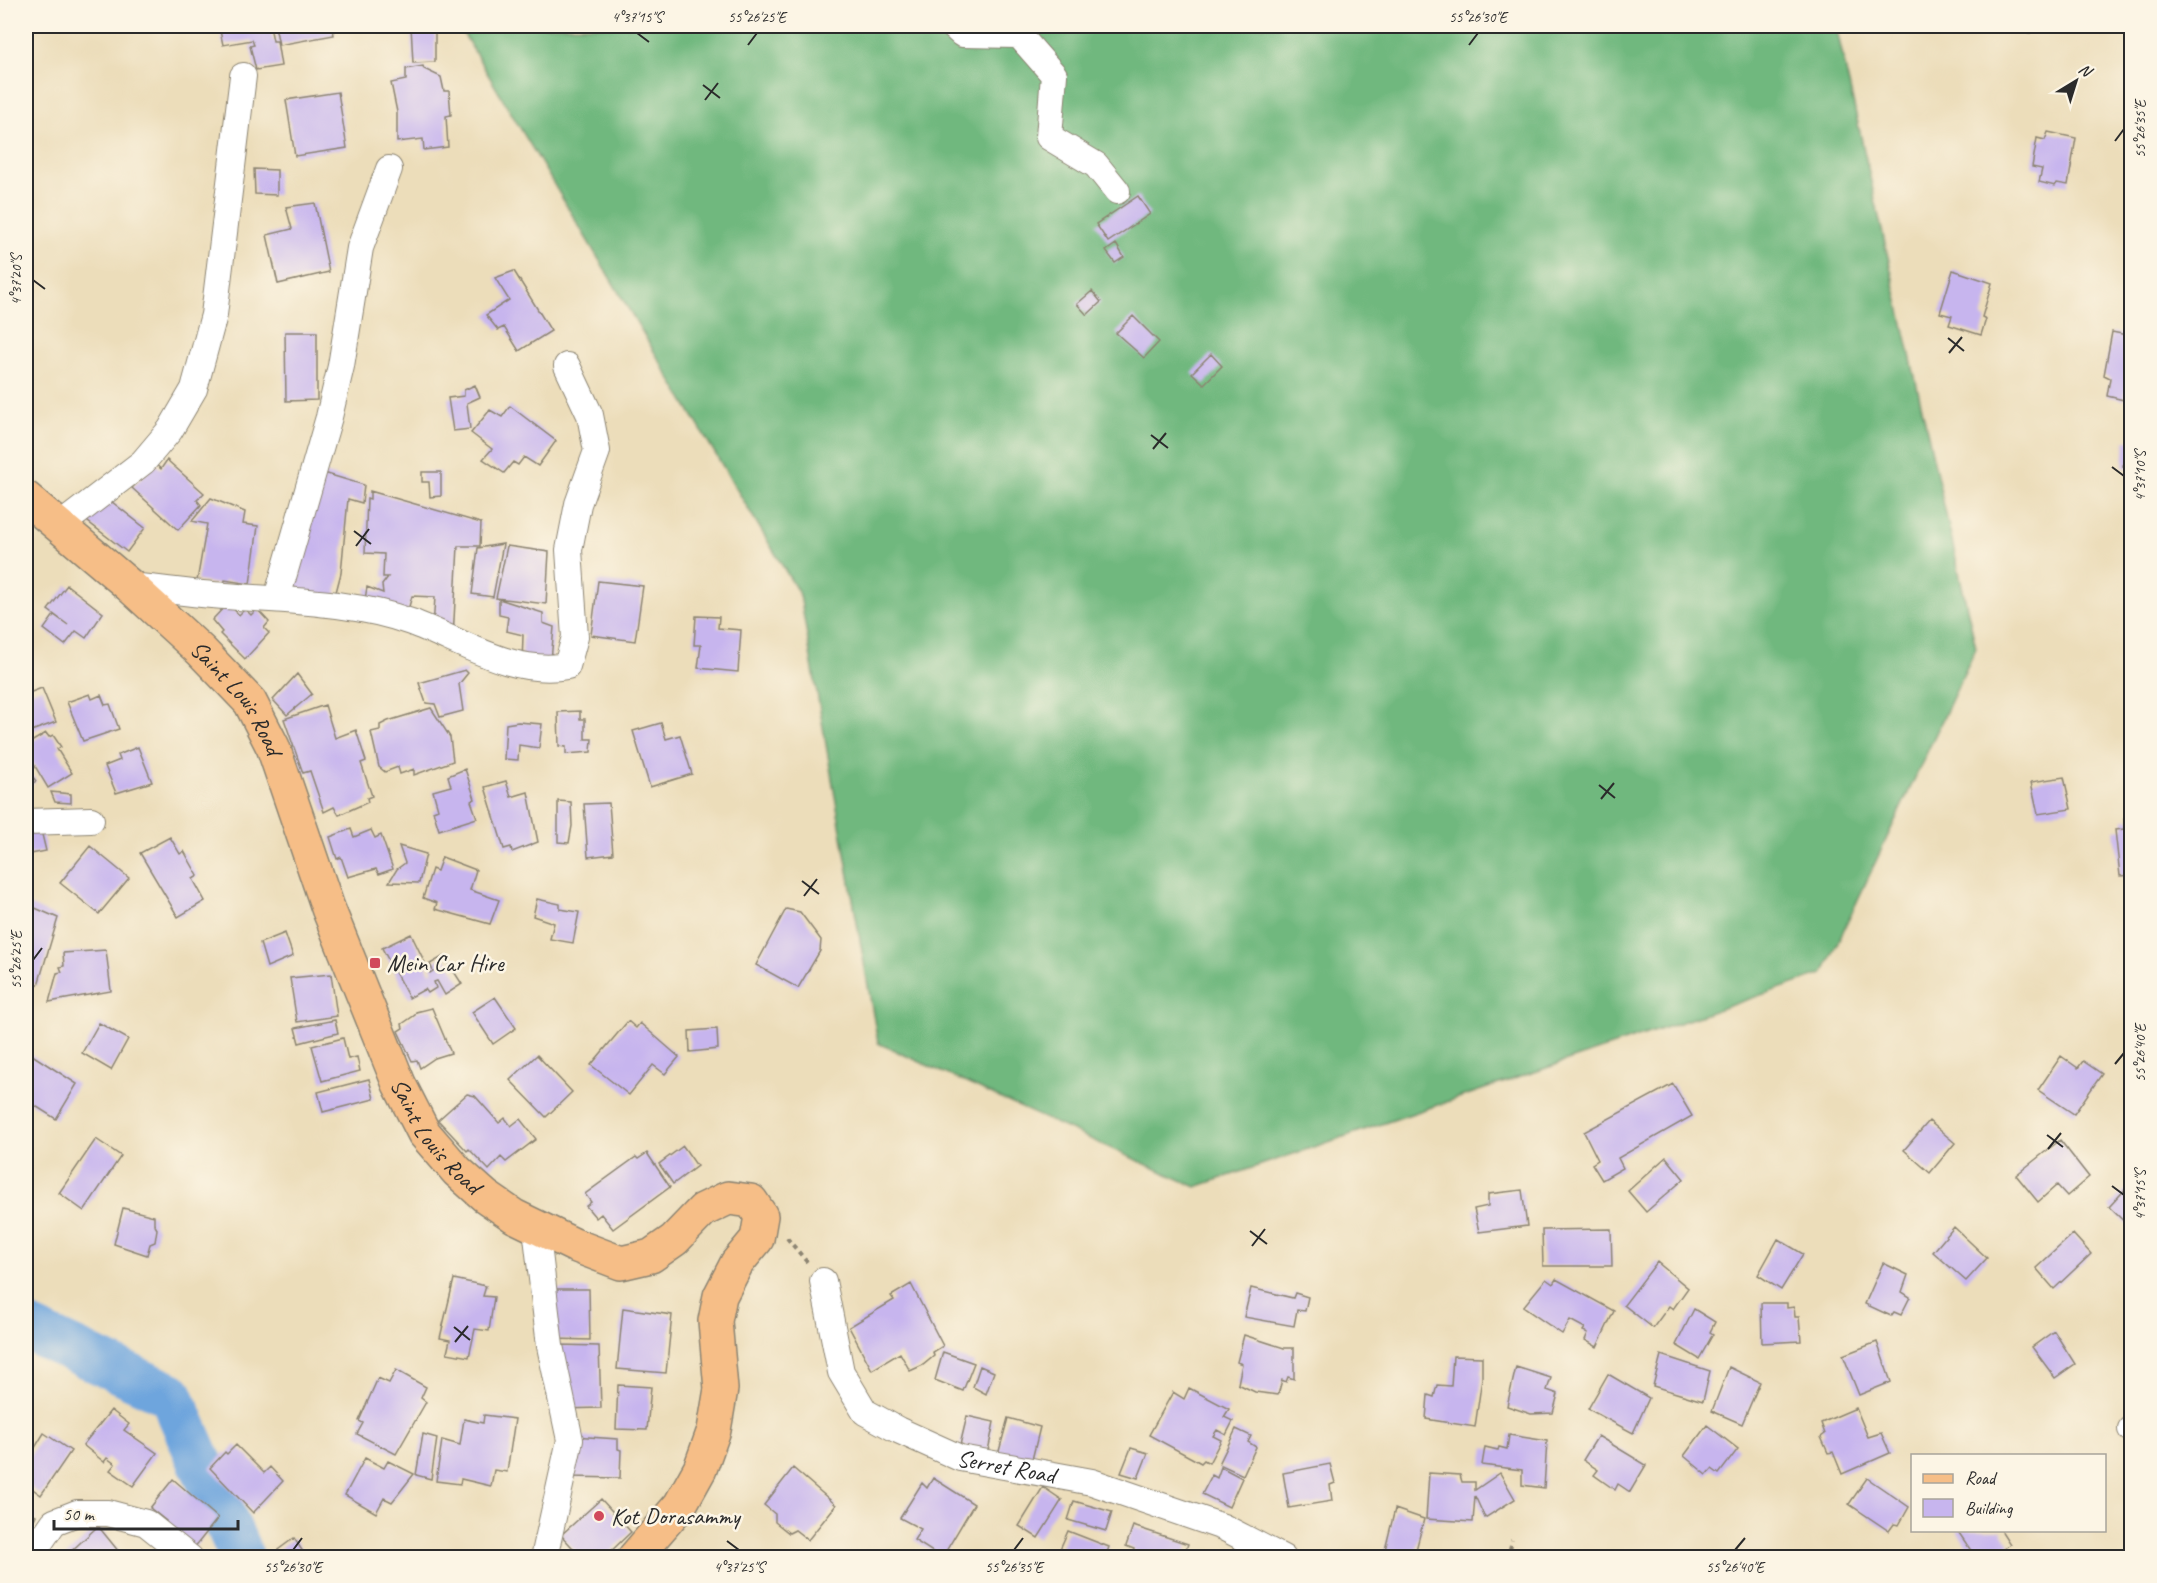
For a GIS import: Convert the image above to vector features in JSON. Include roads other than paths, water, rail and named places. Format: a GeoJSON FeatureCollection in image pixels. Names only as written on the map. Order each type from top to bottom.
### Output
{"type":"FeatureCollection","features":[{"type":"Feature","properties":{"kind":"main road","name":"Saint Louis Road"},"geometry":{"type":"LineString","coordinates":[[26,498],[61,525],[130,586],[201,651],[250,702],[273,747],[328,908],[390,1062],[424,1133],[457,1171],[485,1196],[536,1228],[621,1263],[651,1256],[674,1240],[703,1210],[728,1197],[751,1201],[761,1216],[757,1239],[737,1263],[720,1296],[715,1321],[721,1389],[714,1430],[700,1469],[680,1505],[634,1557]]}},
{"type":"Feature","properties":{"kind":"street"},"geometry":{"type":"LineString","coordinates":[[953,26],[962,34],[1019,35],[1054,75],[1049,136],[1096,165],[1117,191]]}},
{"type":"Feature","properties":{"kind":"street"},"geometry":{"type":"LineString","coordinates":[[61,525],[143,462],[170,430],[194,389],[214,315],[243,76]]}},
{"type":"Feature","properties":{"kind":"street"},"geometry":{"type":"LineString","coordinates":[[277,598],[330,417],[341,366],[360,248],[389,169]]}},
{"type":"Feature","properties":{"kind":"street"},"geometry":{"type":"LineString","coordinates":[[130,586],[277,598],[364,610],[409,621],[524,667],[567,666],[575,637],[569,550],[578,504],[597,451],[590,415],[567,366]]}},
{"type":"Feature","properties":{"kind":"street"},"geometry":{"type":"LineString","coordinates":[[26,822],[91,820]]}},
{"type":"Feature","properties":{"kind":"street"},"geometry":{"type":"LineString","coordinates":[[536,1228],[550,1346],[570,1440],[544,1557]]}},
{"type":"Feature","properties":{"kind":"street","name":"Serret Road"},"geometry":{"type":"LineString","coordinates":[[823,1281],[841,1372],[865,1412],[898,1430],[960,1458],[1092,1482],[1223,1527],[1283,1557]]}},
{"type":"Feature","properties":{"kind":"street"},"geometry":{"type":"LineString","coordinates":[[29,1557],[54,1522],[77,1513],[108,1513],[146,1522],[190,1557]]}},
{"type":"Feature","properties":{"kind":"waterway"},"geometry":{"type":"LineString","coordinates":[[26,1328],[171,1395],[242,1558]]}},
{"type":"Feature","properties":{"kind":"place","name":"Mein Car Hire"},"geometry":{"type":"Point","coordinates":[375,963]}},
{"type":"Feature","properties":{"kind":"place","name":"Kot Dorasammy"},"geometry":{"type":"Point","coordinates":[599,1516]}}]}
